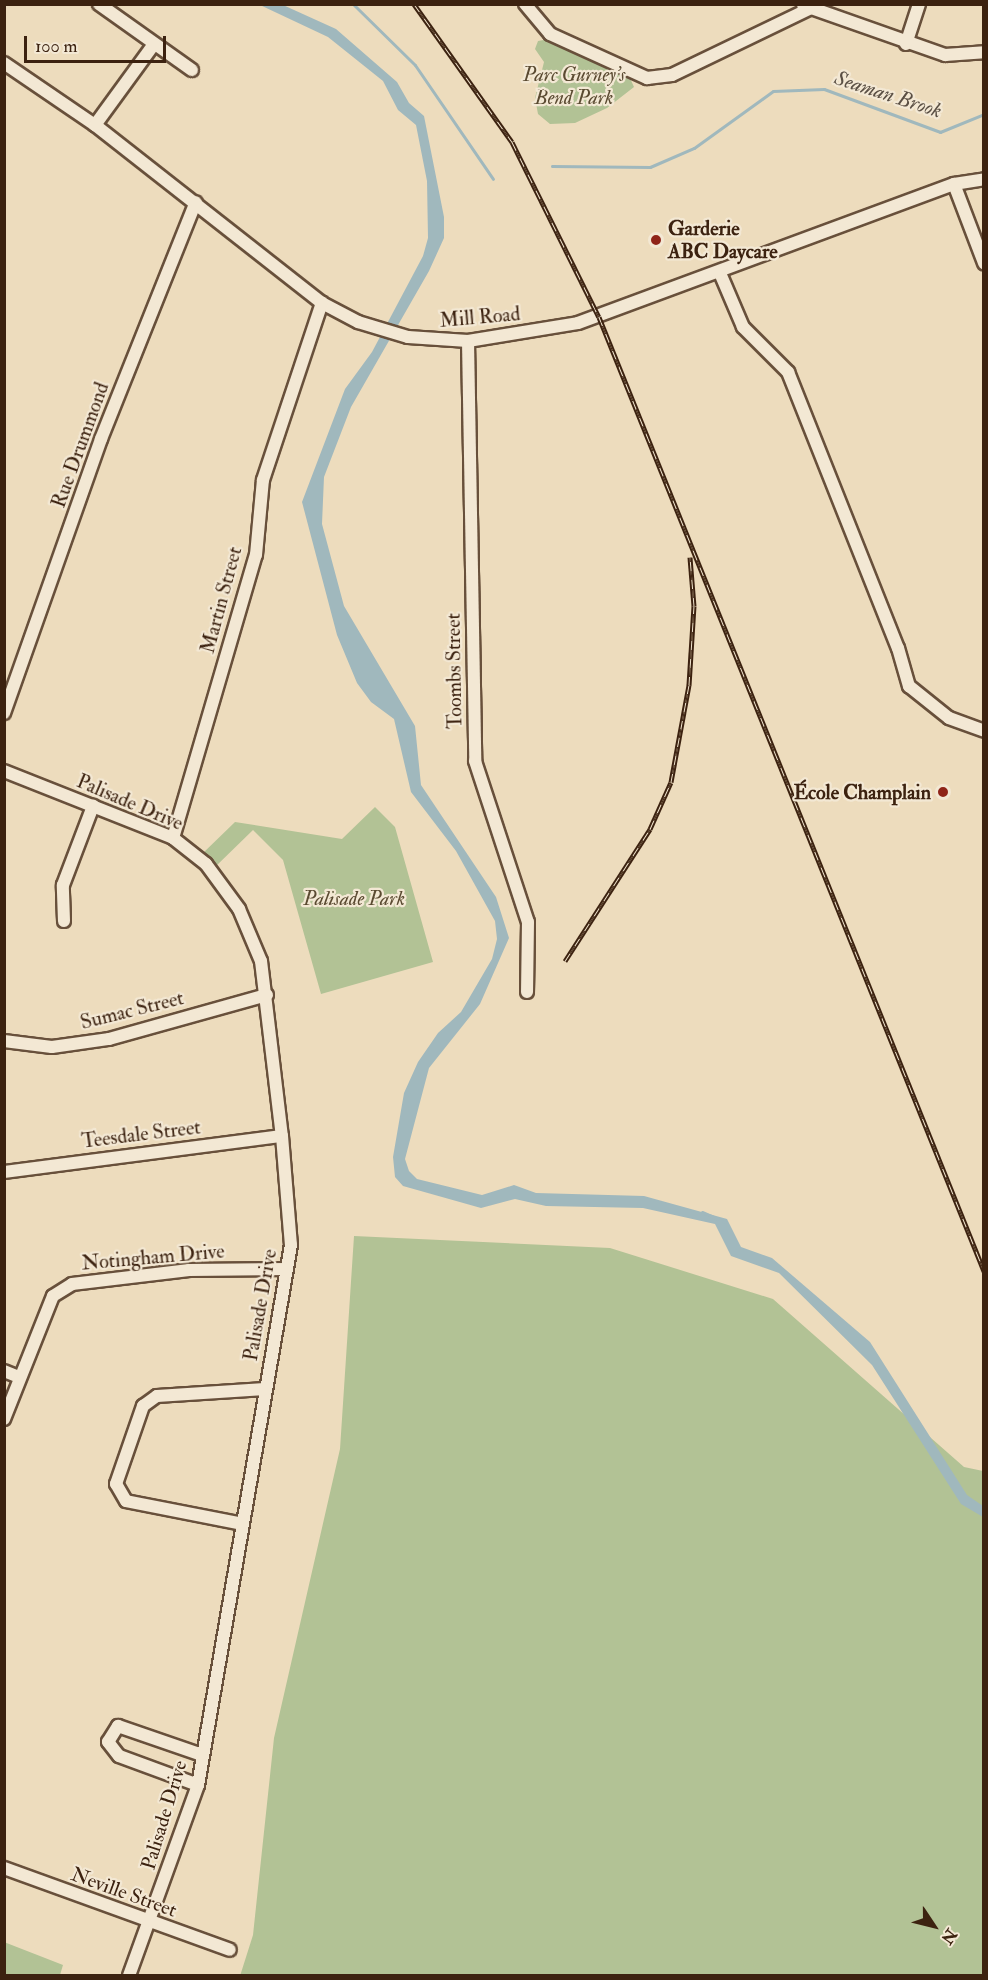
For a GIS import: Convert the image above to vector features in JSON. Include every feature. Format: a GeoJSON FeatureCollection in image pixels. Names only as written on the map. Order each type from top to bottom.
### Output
{"type":"FeatureCollection","features":[{"type":"Feature","properties":{"kind":"street"},"geometry":{"type":"LineString","coordinates":[[99,4],[192,70]]}},
{"type":"Feature","properties":{"kind":"street"},"geometry":{"type":"LineString","coordinates":[[525,4],[550,34],[647,78],[672,75],[807,6],[906,44],[945,55],[984,52]]}},
{"type":"Feature","properties":{"kind":"street"},"geometry":{"type":"LineString","coordinates":[[906,44],[920,4]]}},
{"type":"Feature","properties":{"kind":"street"},"geometry":{"type":"LineString","coordinates":[[95,125],[154,44]]}},
{"type":"Feature","properties":{"kind":"street","name":"Mill Road"},"geometry":{"type":"LineString","coordinates":[[4,63],[95,125],[322,303],[358,322],[408,338],[468,341],[578,323],[720,273],[954,184],[984,179]]}},
{"type":"Feature","properties":{"kind":"street"},"geometry":{"type":"LineString","coordinates":[[954,184],[984,262]]}},
{"type":"Feature","properties":{"kind":"street","name":"Rue Drummond"},"geometry":{"type":"LineString","coordinates":[[6,706],[101,440],[196,202]]}},
{"type":"Feature","properties":{"kind":"street"},"geometry":{"type":"LineString","coordinates":[[720,273],[742,327],[789,372],[898,648],[909,686],[949,718],[984,731]]}},
{"type":"Feature","properties":{"kind":"street","name":"Martin Street"},"geometry":{"type":"LineString","coordinates":[[173,838],[256,555],[263,480],[322,303]]}},
{"type":"Feature","properties":{"kind":"street","name":"Toombs Street"},"geometry":{"type":"LineString","coordinates":[[468,341],[475,761],[528,922],[527,992]]}},
{"type":"Feature","properties":{"kind":"street","name":"Palisade Drive"},"geometry":{"type":"LineString","coordinates":[[4,771],[173,838],[206,864],[239,909],[261,961],[267,995],[282,1136],[291,1245],[198,1785],[129,1976]]}},
{"type":"Feature","properties":{"kind":"street"},"geometry":{"type":"LineString","coordinates":[[64,921],[63,885],[93,806]]}},
{"type":"Feature","properties":{"kind":"street","name":"Sumac Street"},"geometry":{"type":"LineString","coordinates":[[4,1041],[52,1047],[109,1039],[267,995]]}},
{"type":"Feature","properties":{"kind":"street","name":"Teesdale Street"},"geometry":{"type":"LineString","coordinates":[[4,1172],[282,1136]]}},
{"type":"Feature","properties":{"kind":"street","name":"Notingham Drive"},"geometry":{"type":"LineString","coordinates":[[4,1419],[53,1296],[72,1284],[189,1270],[286,1269]]}},
{"type":"Feature","properties":{"kind":"street"},"geometry":{"type":"LineString","coordinates":[[4,1371],[19,1377]]}},
{"type":"Feature","properties":{"kind":"street"},"geometry":{"type":"LineString","coordinates":[[243,1524],[126,1501],[116,1484],[143,1406],[157,1396],[265,1389]]}},
{"type":"Feature","properties":{"kind":"street"},"geometry":{"type":"LineString","coordinates":[[198,1785],[119,1756],[108,1742],[118,1726],[202,1755]]}},
{"type":"Feature","properties":{"kind":"street","name":"Neville Street"},"geometry":{"type":"LineString","coordinates":[[4,1868],[150,1923],[230,1950]]}},
{"type":"Feature","properties":{"kind":"green space","name":"Parc Gurney's Bend Park"},"geometry":{"type":"Polygon","coordinates":[[[549,39],[629,76],[634,87],[607,108],[575,123],[550,124],[538,114],[535,98],[544,62],[535,49],[538,41],[549,39]]]}},
{"type":"Feature","properties":{"kind":"green space","name":"Palisade Park"},"geometry":{"type":"Polygon","coordinates":[[[375,807],[395,827],[433,962],[321,994],[283,860],[253,830],[214,868],[201,855],[235,822],[342,839],[375,807]]]}},
{"type":"Feature","properties":{"kind":"green space"},"geometry":{"type":"Polygon","coordinates":[[[354,1236],[610,1248],[773,1299],[964,1467],[983,1471],[983,1975],[240,1976],[253,1935],[274,1738],[340,1449],[354,1236]]]}},
{"type":"Feature","properties":{"kind":"green space"},"geometry":{"type":"Polygon","coordinates":[[[4,1942],[63,1965],[60,1975],[5,1975],[4,1942]]]}},
{"type":"Feature","properties":{"kind":"water"},"geometry":{"type":"Polygon","coordinates":[[[260,5],[283,5],[336,29],[397,82],[409,103],[424,116],[444,217],[444,238],[429,271],[351,407],[324,477],[322,524],[344,606],[415,726],[421,785],[496,897],[509,938],[480,1004],[429,1068],[405,1159],[409,1171],[417,1179],[482,1195],[514,1185],[536,1193],[644,1196],[727,1219],[741,1247],[772,1258],[870,1342],[967,1495],[983,1506],[983,1517],[961,1504],[872,1365],[779,1273],[731,1256],[715,1224],[643,1208],[546,1206],[515,1199],[481,1208],[403,1186],[395,1177],[393,1157],[404,1093],[418,1062],[438,1033],[461,1012],[492,959],[497,939],[495,921],[456,851],[411,792],[394,719],[371,702],[357,683],[337,635],[302,502],[345,389],[372,352],[423,256],[428,238],[427,181],[416,125],[398,110],[383,81],[328,37],[260,5]]]}},
{"type":"Feature","properties":{"kind":"waterway","name":"Seaman Brook"},"geometry":{"type":"LineString","coordinates":[[353,4],[415,65],[493,179]]}},
{"type":"Feature","properties":{"kind":"waterway","name":"Seaman Brook"},"geometry":{"type":"LineString","coordinates":[[552,166],[650,167],[694,148],[773,91],[824,89],[940,132],[984,114]]}},
{"type":"Feature","properties":{"kind":"waterway"},"geometry":{"type":"LineString","coordinates":[[702,1212],[725,1222]]}},
{"type":"Feature","properties":{"kind":"railway"},"geometry":{"type":"LineString","coordinates":[[414,4],[512,142],[599,317],[984,1271]]}},
{"type":"Feature","properties":{"kind":"railway"},"geometry":{"type":"LineString","coordinates":[[565,961],[650,829],[671,782],[689,685],[694,606],[690,557]]}},
{"type":"Feature","properties":{"kind":"place","name":"Garderie ABC Daycare"},"geometry":{"type":"Point","coordinates":[656,240]}},
{"type":"Feature","properties":{"kind":"place","name":"École Champlain"},"geometry":{"type":"Point","coordinates":[943,792]}}]}
